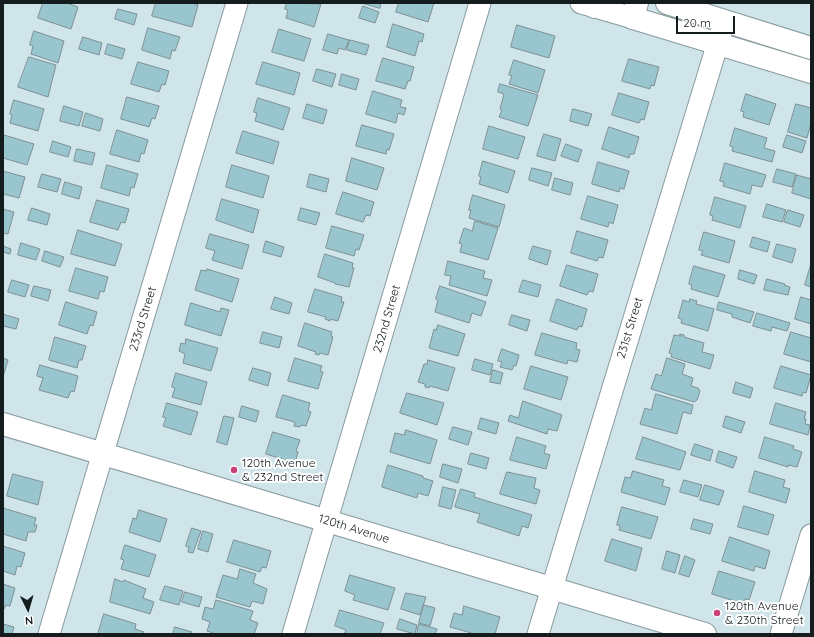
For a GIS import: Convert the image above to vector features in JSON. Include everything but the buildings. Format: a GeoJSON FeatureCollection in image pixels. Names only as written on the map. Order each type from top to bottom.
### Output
{"type":"FeatureCollection","features":[{"type":"Feature","properties":{"kind":"street","name":"233rd Street"},"geometry":{"type":"LineString","coordinates":[[50,634],[237,3]]}},
{"type":"Feature","properties":{"kind":"street","name":"232nd Street"},"geometry":{"type":"LineString","coordinates":[[293,634],[480,3]]}},
{"type":"Feature","properties":{"kind":"street"},"geometry":{"type":"LineString","coordinates":[[667,3],[811,48]]}},
{"type":"Feature","properties":{"kind":"street"},"geometry":{"type":"LineString","coordinates":[[591,4],[635,11],[717,44],[811,72]]}},
{"type":"Feature","properties":{"kind":"street","name":"231st Street"},"geometry":{"type":"LineString","coordinates":[[538,634],[724,22]]}},
{"type":"Feature","properties":{"kind":"street","name":"120th Avenue"},"geometry":{"type":"LineString","coordinates":[[3,424],[705,634]]}},
{"type":"Feature","properties":{"kind":"street"},"geometry":{"type":"LineString","coordinates":[[781,634],[811,535]]}},
{"type":"Feature","properties":{"kind":"place","name":"120th Avenue & 232nd Street"},"geometry":{"type":"Point","coordinates":[234,470]}},
{"type":"Feature","properties":{"kind":"place","name":"120th Avenue & 230th Street"},"geometry":{"type":"Point","coordinates":[717,613]}}]}
